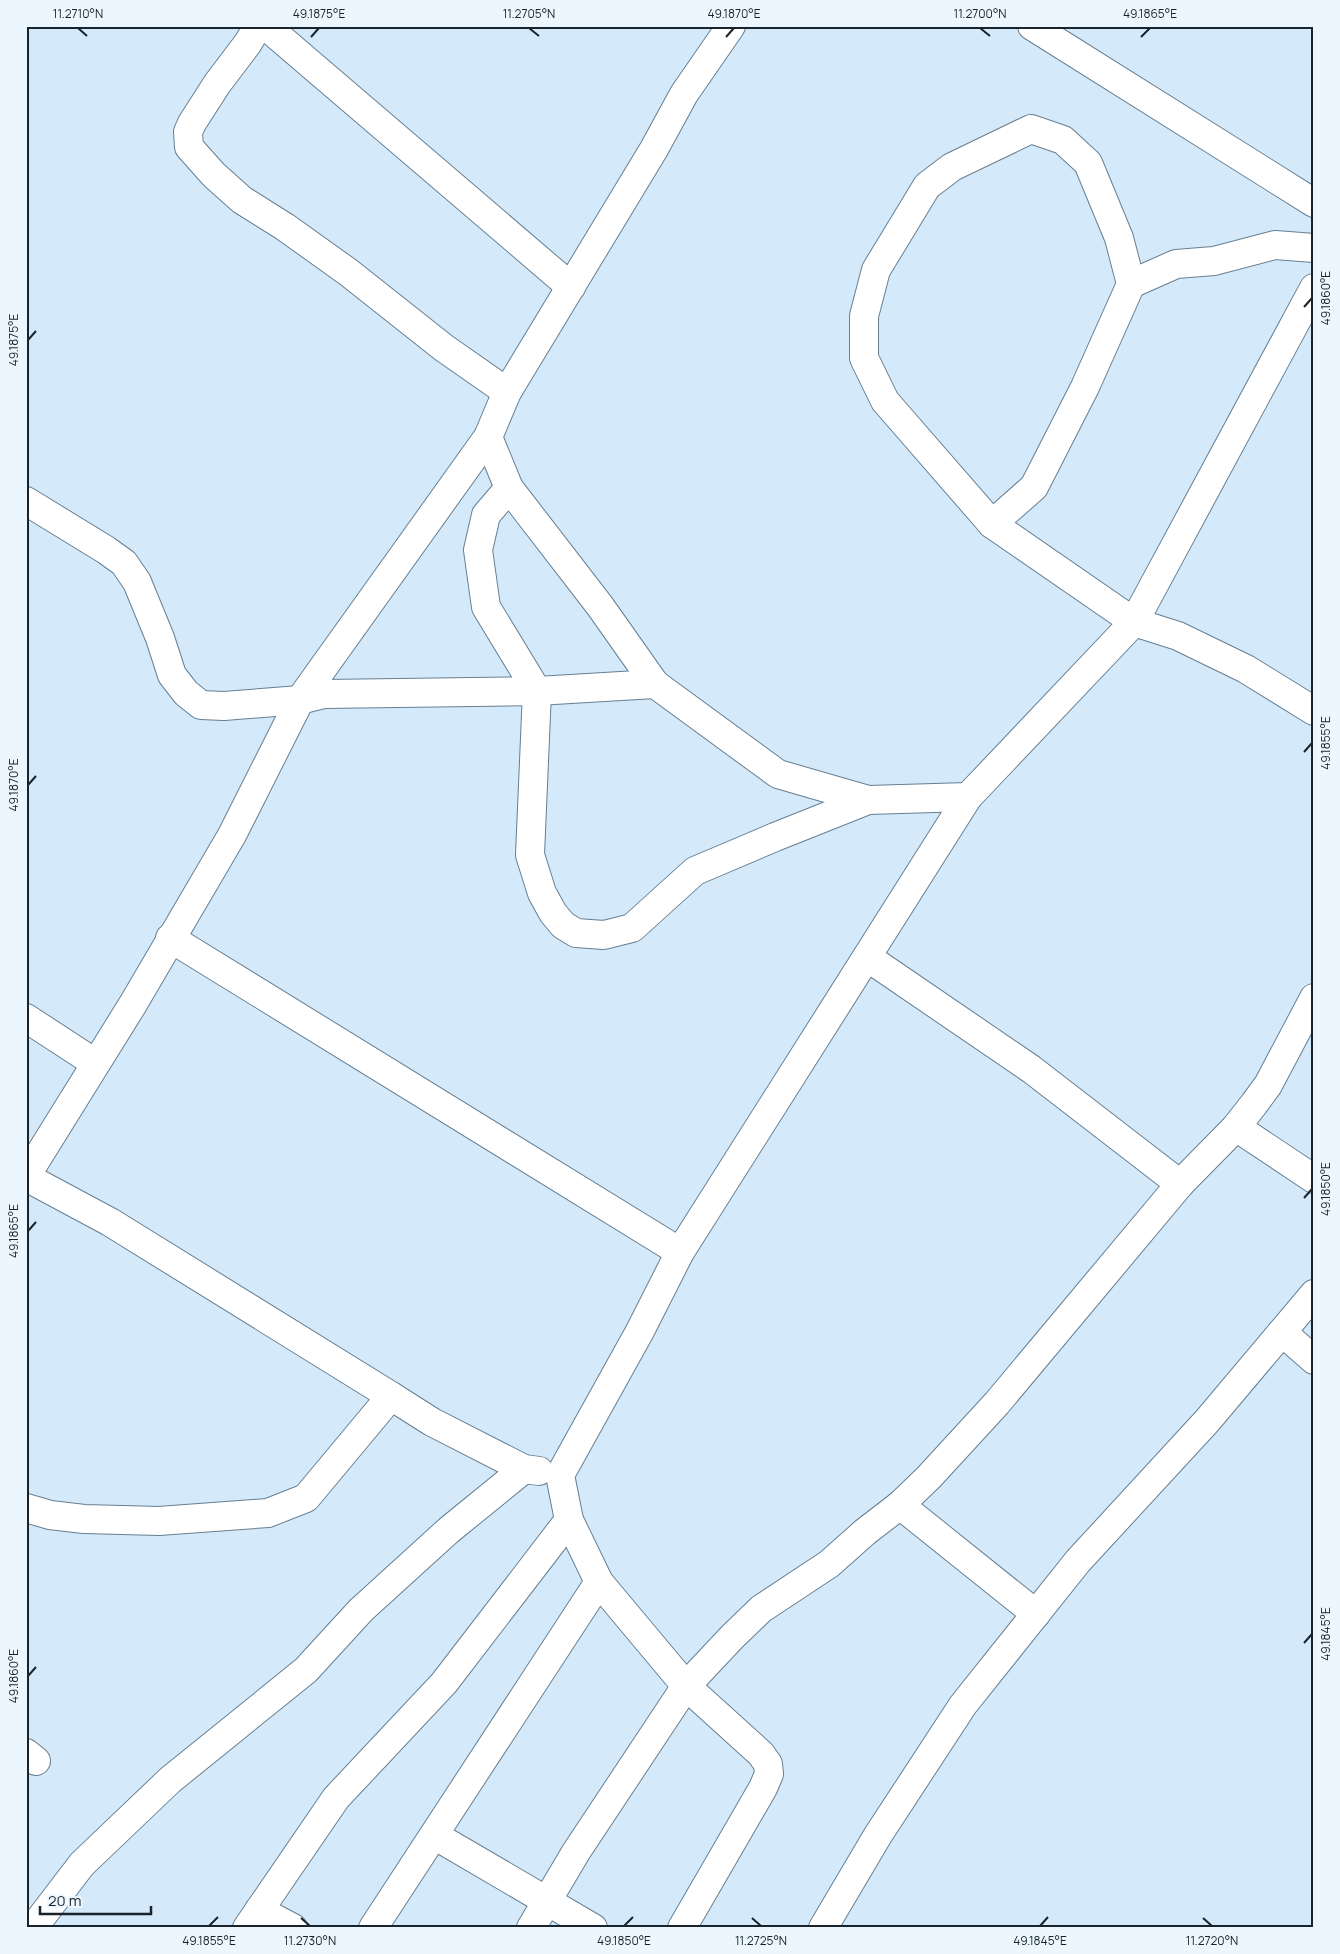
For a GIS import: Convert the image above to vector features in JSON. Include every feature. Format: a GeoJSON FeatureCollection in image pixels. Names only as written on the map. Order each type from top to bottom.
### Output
{"type":"FeatureCollection","features":[{"type":"Feature","properties":{"kind":"street"},"geometry":{"type":"LineString","coordinates":[[258,26],[248,43],[216,84],[192,123],[188,132],[189,147],[214,175],[242,200],[286,228],[348,272],[444,348],[507,392]]}},
{"type":"Feature","properties":{"kind":"street"},"geometry":{"type":"LineString","coordinates":[[266,26],[571,287]]}},
{"type":"Feature","properties":{"kind":"street"},"geometry":{"type":"LineString","coordinates":[[560,1475],[524,1469],[432,1422],[110,1222],[26,1176],[133,1004],[232,835],[300,700],[488,437],[507,392],[654,150],[684,94],[732,26]]}},
{"type":"Feature","properties":{"kind":"street"},"geometry":{"type":"LineString","coordinates":[[1032,26],[1314,203]]}},
{"type":"Feature","properties":{"kind":"street"},"geometry":{"type":"LineString","coordinates":[[992,524],[1034,487],[1085,387],[1131,284],[1119,238],[1088,163],[1063,140],[1031,129],[952,167],[927,186],[876,270],[864,316],[864,358],[885,401],[992,524],[1134,622],[1178,636],[1246,669],[1314,710]]}},
{"type":"Feature","properties":{"kind":"street"},"geometry":{"type":"LineString","coordinates":[[1131,284],[1176,264],[1214,261],[1275,245],[1314,248]]}},
{"type":"Feature","properties":{"kind":"street"},"geometry":{"type":"LineString","coordinates":[[682,1928],[769,1774],[768,1764],[761,1754],[686,1686],[599,1582],[569,1520],[560,1475],[640,1331],[680,1252],[968,797],[1134,622],[1314,288]]}},
{"type":"Feature","properties":{"kind":"street"},"geometry":{"type":"LineString","coordinates":[[488,437],[509,488],[600,606],[655,684],[778,774],[868,800],[968,797]]}},
{"type":"Feature","properties":{"kind":"street"},"geometry":{"type":"LineString","coordinates":[[509,488],[486,516],[478,550],[486,607],[537,691],[530,854],[542,893],[563,926],[576,933],[604,935],[632,928],[695,871],[868,800]]}},
{"type":"Feature","properties":{"kind":"street"},"geometry":{"type":"LineString","coordinates":[[26,501],[124,563],[137,582],[160,638],[172,675],[186,693],[201,705],[224,706],[300,700],[324,694],[537,691],[655,684]]}},
{"type":"Feature","properties":{"kind":"street"},"geometry":{"type":"LineString","coordinates":[[170,938],[680,1252]]}},
{"type":"Feature","properties":{"kind":"street"},"geometry":{"type":"LineString","coordinates":[[867,956],[1031,1069],[1180,1184]]}},
{"type":"Feature","properties":{"kind":"street"},"geometry":{"type":"LineString","coordinates":[[531,1928],[576,1852],[686,1686],[732,1637],[761,1610],[829,1564],[865,1532],[900,1506],[997,1403],[1180,1184],[1236,1127],[1268,1085],[1314,998]]}},
{"type":"Feature","properties":{"kind":"street"},"geometry":{"type":"LineString","coordinates":[[26,1018],[95,1063]]}},
{"type":"Feature","properties":{"kind":"street"},"geometry":{"type":"LineString","coordinates":[[1236,1127],[1314,1179]]}},
{"type":"Feature","properties":{"kind":"street"},"geometry":{"type":"LineString","coordinates":[[823,1928],[878,1835],[963,1705],[1078,1561],[1207,1421],[1314,1294]]}},
{"type":"Feature","properties":{"kind":"street"},"geometry":{"type":"LineString","coordinates":[[1282,1332],[1314,1360]]}},
{"type":"Feature","properties":{"kind":"street"},"geometry":{"type":"LineString","coordinates":[[26,1508],[50,1515],[159,1521],[268,1513],[306,1498],[391,1396]]}},
{"type":"Feature","properties":{"kind":"street"},"geometry":{"type":"LineString","coordinates":[[33,1928],[82,1864],[170,1780],[306,1670],[362,1610],[449,1530],[524,1469]]}},
{"type":"Feature","properties":{"kind":"street"},"geometry":{"type":"LineString","coordinates":[[900,1506],[1036,1614]]}},
{"type":"Feature","properties":{"kind":"street"},"geometry":{"type":"LineString","coordinates":[[293,1928],[253,1919],[336,1798],[444,1683],[569,1520]]}},
{"type":"Feature","properties":{"kind":"street"},"geometry":{"type":"LineString","coordinates":[[373,1928],[599,1582]]}},
{"type":"Feature","properties":{"kind":"street"},"geometry":{"type":"LineString","coordinates":[[434,1834],[593,1928]]}}]}
